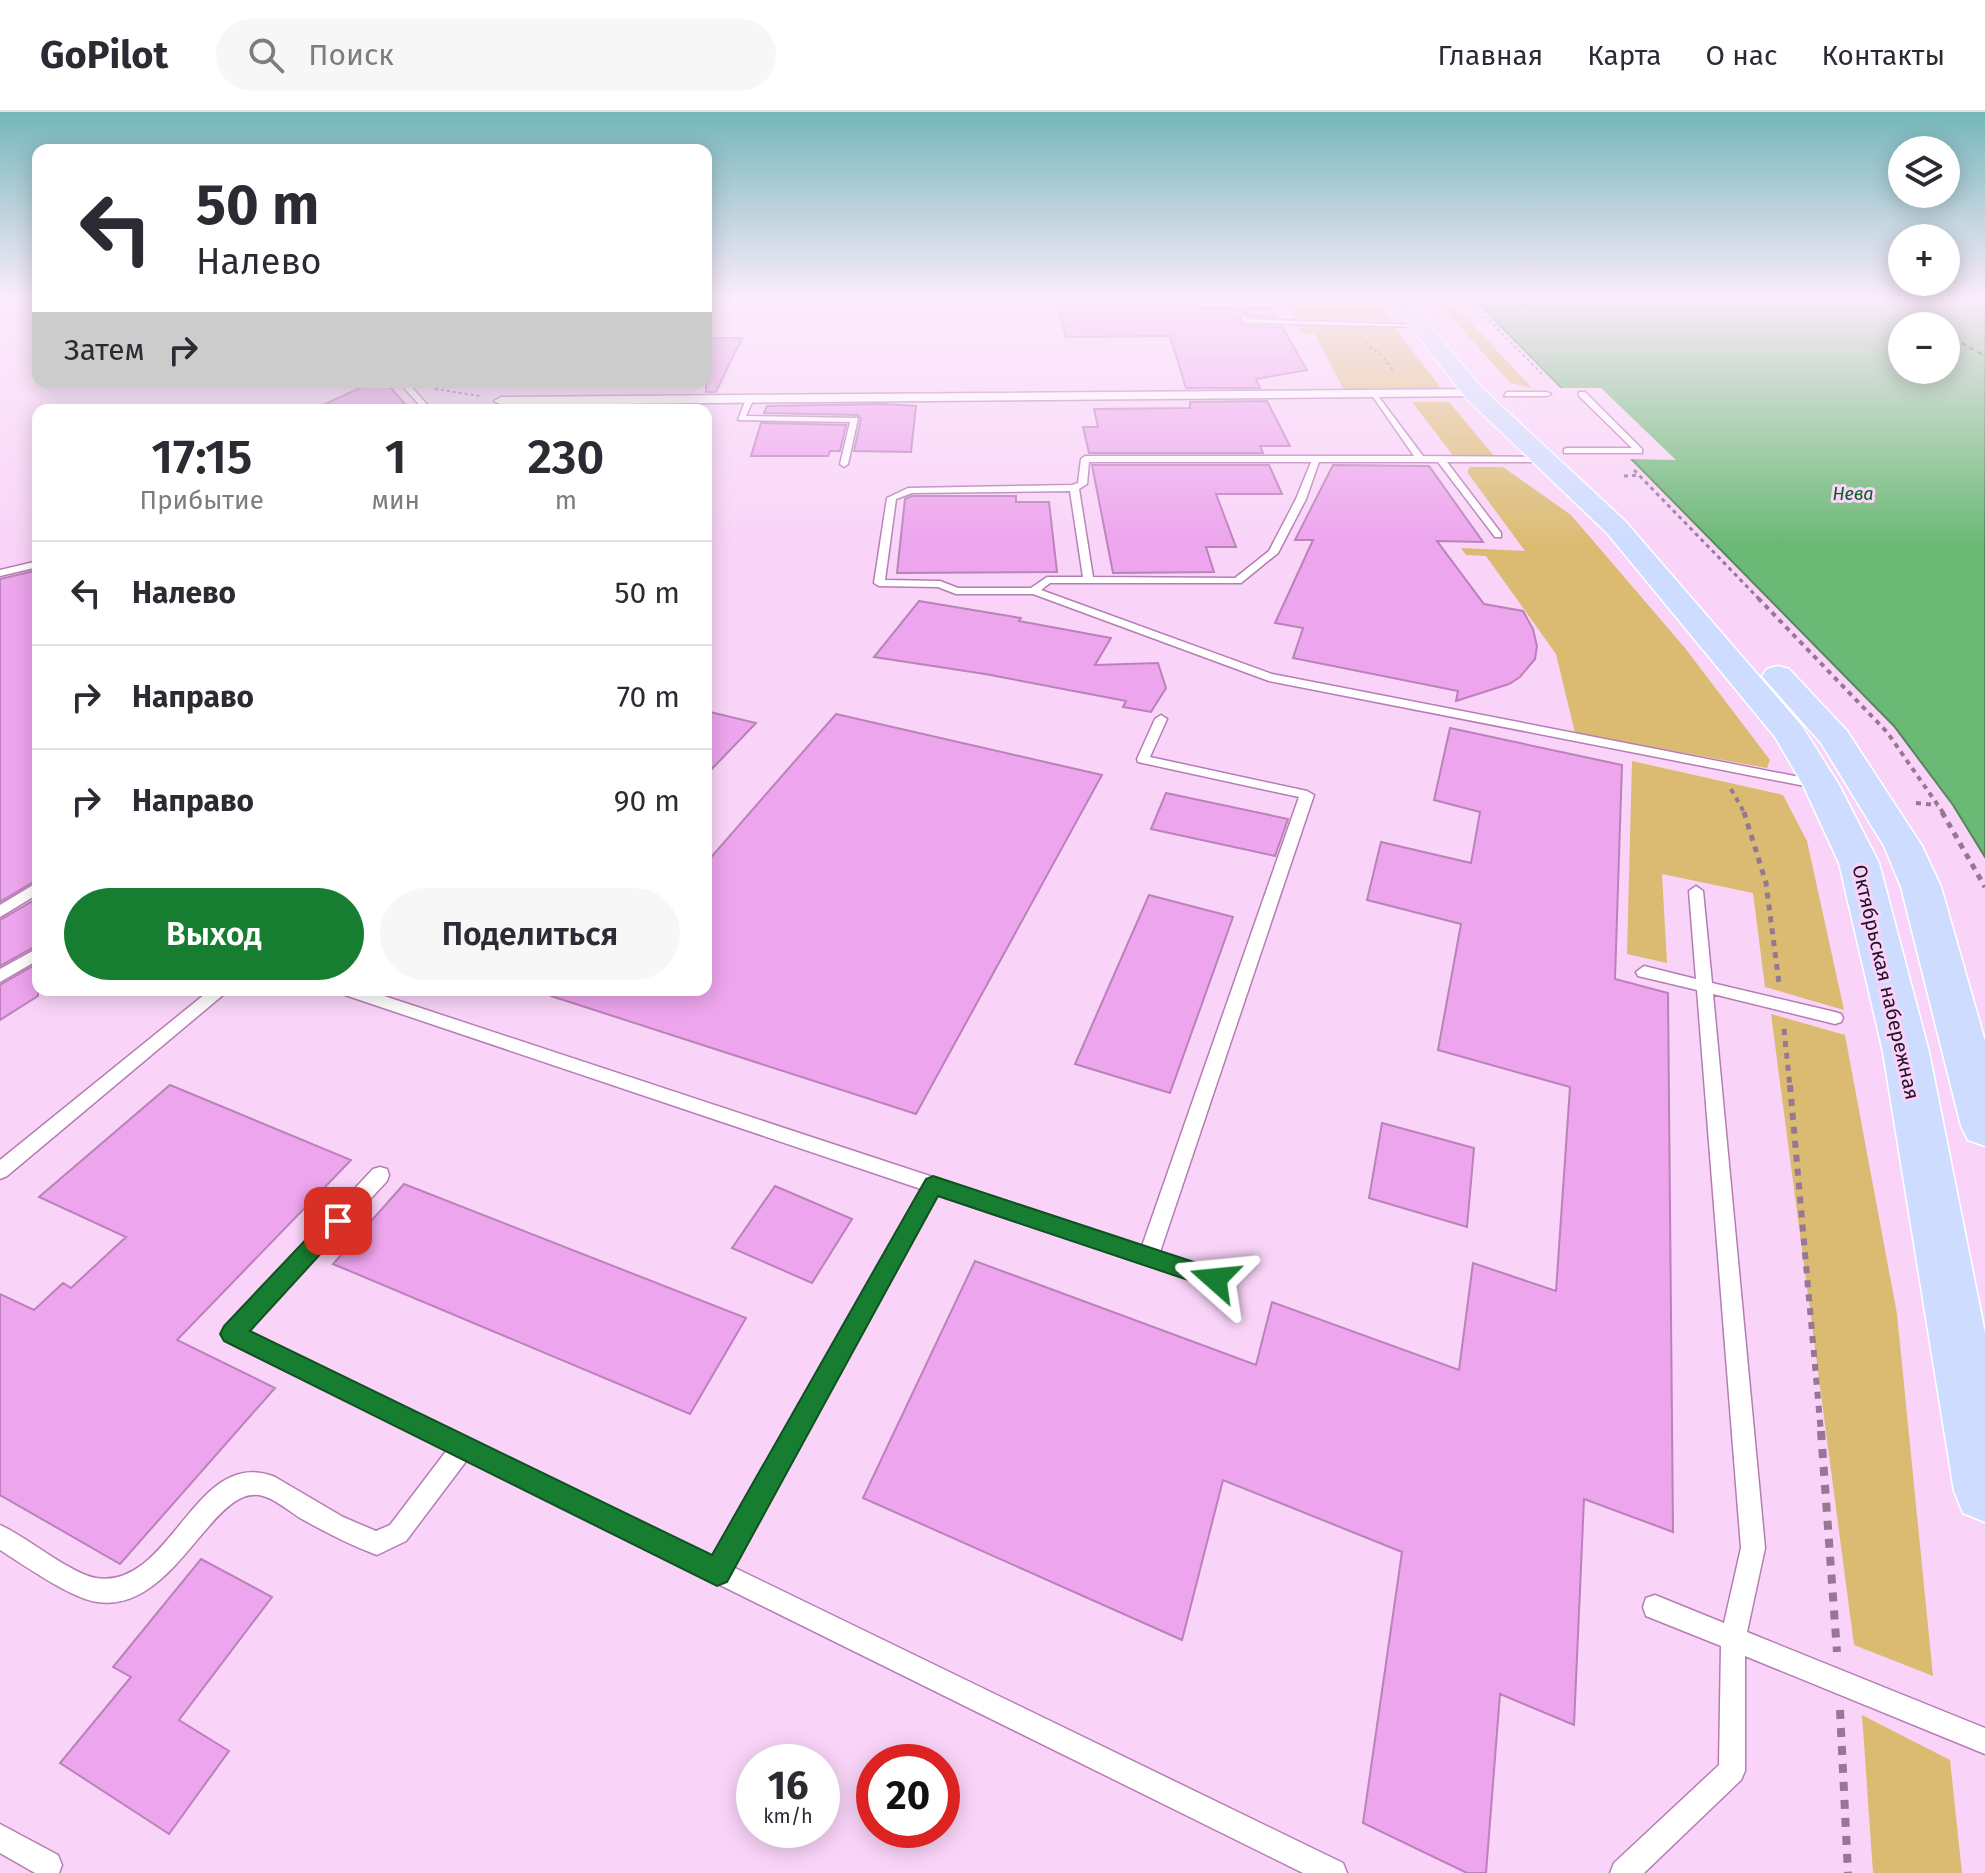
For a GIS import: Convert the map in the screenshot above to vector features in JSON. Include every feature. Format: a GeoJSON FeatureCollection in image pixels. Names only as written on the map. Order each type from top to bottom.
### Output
{"type":"FeatureCollection","features":[{"type":"Feature","properties":{"kind":"main road","name":"Октябрьская набережная"},"geometry":{"type":"LineString","coordinates":[[1484,381],[1491,387]]}},
{"type":"Feature","properties":{"kind":"main road","name":"Октябрьская набережная"},"geometry":{"type":"LineString","coordinates":[[1486,381],[1555,455],[1790,733],[1821,785],[1859,863],[1906,1052],[1985,1491]]}},
{"type":"Feature","properties":{"kind":"main road","name":"Октябрьская набережная"},"geometry":{"type":"LineString","coordinates":[[1555,455],[1668,555],[1835,738],[1903,846],[1921,887],[1985,1126]]}},
{"type":"Feature","properties":{"kind":"street"},"geometry":{"type":"LineString","coordinates":[[539,404],[750,398],[1375,394],[1491,387]]}},
{"type":"Feature","properties":{"kind":"lane"},"geometry":{"type":"LineString","coordinates":[[1491,387],[1547,394]]}},
{"type":"Feature","properties":{"kind":"lane"},"geometry":{"type":"LineString","coordinates":[[409,388],[423,404]]}},
{"type":"Feature","properties":{"kind":"lane"},"geometry":{"type":"LineString","coordinates":[[1375,394],[1421,460]]}},
{"type":"Feature","properties":{"kind":"lane"},"geometry":{"type":"LineString","coordinates":[[1582,394],[1639,451],[1442,461],[1085,459],[1082,484],[1074,488],[911,490],[892,498],[879,583],[940,584],[956,591],[1034,591],[1269,677],[1821,785]]}},
{"type":"Feature","properties":{"kind":"lane"},"geometry":{"type":"LineString","coordinates":[[750,398],[741,418],[855,420],[844,464]]}},
{"type":"Feature","properties":{"kind":"lane"},"geometry":{"type":"LineString","coordinates":[[1034,591],[1047,580],[1237,581],[1273,553],[1301,499],[1316,459]]}},
{"type":"Feature","properties":{"kind":"lane"},"geometry":{"type":"LineString","coordinates":[[1442,461],[1498,535]]}},
{"type":"Feature","properties":{"kind":"lane"},"geometry":{"type":"LineString","coordinates":[[1074,488],[1088,579]]}},
{"type":"Feature","properties":{"kind":"lane"},"geometry":{"type":"LineString","coordinates":[[0,573],[32,565]]}},
{"type":"Feature","properties":{"kind":"lane"},"geometry":{"type":"LineString","coordinates":[[1148,1257],[1307,795],[1143,759],[1161,719]]}},
{"type":"Feature","properties":{"kind":"lane"},"geometry":{"type":"LineString","coordinates":[[0,912],[32,891]]}},
{"type":"Feature","properties":{"kind":"lane"},"geometry":{"type":"LineString","coordinates":[[1624,1873],[1732,1771],[1733,1638],[1753,1548],[1696,891]]}},
{"type":"Feature","properties":{"kind":"lane"},"geometry":{"type":"LineString","coordinates":[[0,976],[32,957]]}},
{"type":"Feature","properties":{"kind":"lane"},"geometry":{"type":"LineString","coordinates":[[1644,972],[1835,1018]]}},
{"type":"Feature","properties":{"kind":"lane"},"geometry":{"type":"LineString","coordinates":[[0,1171],[214,996]]}},
{"type":"Feature","properties":{"kind":"lane"},"geometry":{"type":"LineString","coordinates":[[366,996],[1215,1279]]}},
{"type":"Feature","properties":{"kind":"lane"},"geometry":{"type":"LineString","coordinates":[[380,1175],[232,1334],[1333,1873]]}},
{"type":"Feature","properties":{"kind":"lane"},"geometry":{"type":"LineString","coordinates":[[717,1572],[933,1185]]}},
{"type":"Feature","properties":{"kind":"lane"},"geometry":{"type":"LineString","coordinates":[[0,1537],[95,1590],[125,1590],[151,1575],[218,1498],[241,1486],[262,1484],[352,1534],[377,1543],[398,1533],[463,1447]]}},
{"type":"Feature","properties":{"kind":"lane"},"geometry":{"type":"LineString","coordinates":[[1655,1607],[1985,1741]]}},
{"type":"Feature","properties":{"kind":"lane"},"geometry":{"type":"LineString","coordinates":[[0,1838],[48,1865]]}},
{"type":"Feature","properties":{"kind":"path"},"geometry":{"type":"LineString","coordinates":[[430,388],[500,404]]}},
{"type":"Feature","properties":{"kind":"path"},"geometry":{"type":"LineString","coordinates":[[1632,468],[1887,732],[1958,835],[1985,887]]}},
{"type":"Feature","properties":{"kind":"path"},"geometry":{"type":"LineString","coordinates":[[1624,476],[1639,475]]}},
{"type":"Feature","properties":{"kind":"path"},"geometry":{"type":"LineString","coordinates":[[1714,764],[1747,813],[1761,856],[1782,1005],[1813,1319],[1839,1681],[1848,1873]]}},
{"type":"Feature","properties":{"kind":"path"},"geometry":{"type":"LineString","coordinates":[[1916,803],[1937,805]]}},
{"type":"Feature","properties":{"kind":"shaded area"},"geometry":{"type":"Polygon","coordinates":[[[1339,381],[1436,381],[1441,388],[1344,390],[1339,381]]]}},
{"type":"Feature","properties":{"kind":"shaded area"},"geometry":{"type":"Polygon","coordinates":[[[1508,381],[1526,381],[1532,388],[1508,381]]]}},
{"type":"Feature","properties":{"kind":"shaded area"},"geometry":{"type":"Polygon","coordinates":[[[1412,402],[1449,402],[1494,456],[1455,458],[1412,402]]]}},
{"type":"Feature","properties":{"kind":"shaded area"},"geometry":{"type":"Polygon","coordinates":[[[1470,467],[1503,467],[1571,515],[1685,648],[1770,760],[1767,768],[1575,733],[1556,654],[1486,556],[1466,555],[1461,548],[1525,551],[1467,472],[1470,467]]]}},
{"type":"Feature","properties":{"kind":"shaded area"},"geometry":{"type":"Polygon","coordinates":[[[1632,761],[1783,795],[1807,841],[1844,1010],[1765,987],[1753,893],[1662,874],[1667,963],[1627,954],[1632,761]]]}},
{"type":"Feature","properties":{"kind":"shaded area"},"geometry":{"type":"Polygon","coordinates":[[[1771,1014],[1845,1035],[1897,1314],[1933,1676],[1854,1645],[1771,1014]]]}},
{"type":"Feature","properties":{"kind":"shaded area"},"geometry":{"type":"Polygon","coordinates":[[[1862,1715],[1950,1760],[1962,1873],[1873,1873],[1862,1715]]]}},
{"type":"Feature","properties":{"kind":"water","name":"Нева"},"geometry":{"type":"Polygon","coordinates":[[[1555,381],[1960,384],[1960,381],[1985,381],[1985,857],[1953,805],[1894,726],[1555,381]]]}},
{"type":"Feature","properties":{"kind":"pier"},"geometry":{"type":"Polygon","coordinates":[[[1556,388],[1601,388],[1676,460],[1627,459],[1556,388]]]}},
{"type":"Feature","properties":{"kind":"building"},"geometry":{"type":"Polygon","coordinates":[[[712,381],[721,381],[716,392],[706,392],[706,388],[712,388],[712,381]]]}},
{"type":"Feature","properties":{"kind":"building"},"geometry":{"type":"Polygon","coordinates":[[[1184,381],[1257,381],[1260,388],[1186,388],[1184,381]]]}},
{"type":"Feature","properties":{"kind":"building"},"geometry":{"type":"Polygon","coordinates":[[[360,388],[391,388],[405,404],[325,404],[360,388]]]}},
{"type":"Feature","properties":{"kind":"building"},"geometry":{"type":"Polygon","coordinates":[[[1267,401],[1290,446],[1260,446],[1263,453],[1089,453],[1083,427],[1098,427],[1094,409],[1190,408],[1190,402],[1267,401]]]}},
{"type":"Feature","properties":{"kind":"building"},"geometry":{"type":"Polygon","coordinates":[[[767,406],[916,406],[911,452],[854,451],[861,419],[858,415],[764,413],[767,406]]]}},
{"type":"Feature","properties":{"kind":"building"},"geometry":{"type":"Polygon","coordinates":[[[761,423],[846,425],[840,451],[830,451],[828,456],[751,456],[761,423]]]}},
{"type":"Feature","properties":{"kind":"building"},"geometry":{"type":"Polygon","coordinates":[[[1092,465],[1269,465],[1282,494],[1216,494],[1236,547],[1206,547],[1214,572],[1113,573],[1092,465]]]}},
{"type":"Feature","properties":{"kind":"building"},"geometry":{"type":"Polygon","coordinates":[[[1333,465],[1429,466],[1483,542],[1437,541],[1484,604],[1523,611],[1533,629],[1537,646],[1535,659],[1520,677],[1509,684],[1456,701],[1458,691],[1293,658],[1303,628],[1275,623],[1313,540],[1295,540],[1333,465]]]}},
{"type":"Feature","properties":{"kind":"building"},"geometry":{"type":"Polygon","coordinates":[[[912,496],[1016,496],[1016,502],[1049,502],[1057,572],[897,573],[905,499],[912,496]]]}},
{"type":"Feature","properties":{"kind":"building"},"geometry":{"type":"Polygon","coordinates":[[[32,571],[32,883],[0,902],[0,579],[32,571]]]}},
{"type":"Feature","properties":{"kind":"building"},"geometry":{"type":"Polygon","coordinates":[[[919,601],[1021,618],[1019,621],[1111,638],[1095,665],[1158,663],[1166,688],[1151,712],[1123,707],[1126,701],[874,657],[919,601]]]}},
{"type":"Feature","properties":{"kind":"building"},"geometry":{"type":"Polygon","coordinates":[[[712,712],[756,723],[712,769],[712,712]]]}},
{"type":"Feature","properties":{"kind":"building"},"geometry":{"type":"Polygon","coordinates":[[[836,714],[1102,775],[916,1114],[551,996],[712,996],[712,856],[836,714]]]}},
{"type":"Feature","properties":{"kind":"building"},"geometry":{"type":"Polygon","coordinates":[[[1450,728],[1622,765],[1615,979],[1668,993],[1673,1532],[1584,1499],[1574,1725],[1500,1694],[1486,1873],[1467,1873],[1363,1823],[1402,1552],[1223,1480],[1182,1640],[863,1498],[975,1261],[1256,1365],[1272,1302],[1459,1370],[1473,1263],[1556,1291],[1570,1087],[1438,1050],[1461,924],[1367,900],[1381,842],[1471,863],[1480,812],[1434,800],[1450,728]]]}},
{"type":"Feature","properties":{"kind":"building"},"geometry":{"type":"Polygon","coordinates":[[[1166,793],[1288,819],[1275,856],[1151,829],[1166,793]]]}},
{"type":"Feature","properties":{"kind":"building"},"geometry":{"type":"Polygon","coordinates":[[[1149,895],[1233,917],[1170,1093],[1075,1064],[1149,895]]]}},
{"type":"Feature","properties":{"kind":"building"},"geometry":{"type":"Polygon","coordinates":[[[32,901],[32,948],[0,966],[0,920],[32,901]]]}},
{"type":"Feature","properties":{"kind":"building"},"geometry":{"type":"Polygon","coordinates":[[[32,966],[32,996],[38,996],[0,1020],[0,985],[32,966]]]}},
{"type":"Feature","properties":{"kind":"building"},"geometry":{"type":"Polygon","coordinates":[[[170,1085],[351,1160],[177,1340],[275,1388],[120,1564],[0,1495],[0,1294],[34,1310],[63,1283],[71,1288],[126,1237],[39,1197],[170,1085]]]}},
{"type":"Feature","properties":{"kind":"building"},"geometry":{"type":"Polygon","coordinates":[[[1382,1123],[1474,1148],[1467,1227],[1369,1198],[1382,1123]]]}},
{"type":"Feature","properties":{"kind":"building"},"geometry":{"type":"Polygon","coordinates":[[[404,1184],[746,1318],[690,1414],[333,1264],[404,1184]]]}},
{"type":"Feature","properties":{"kind":"building"},"geometry":{"type":"Polygon","coordinates":[[[775,1186],[852,1219],[812,1283],[732,1248],[775,1186]]]}},
{"type":"Feature","properties":{"kind":"building"},"geometry":{"type":"Polygon","coordinates":[[[201,1559],[272,1597],[179,1720],[229,1751],[169,1834],[60,1763],[131,1677],[113,1667],[201,1559]]]}},
{"type":"Feature","properties":{"kind":"route"},"geometry":{"type":"LineString","coordinates":[[338,1221],[232,1334],[717,1572],[933,1185],[1215,1279]]}}]}
